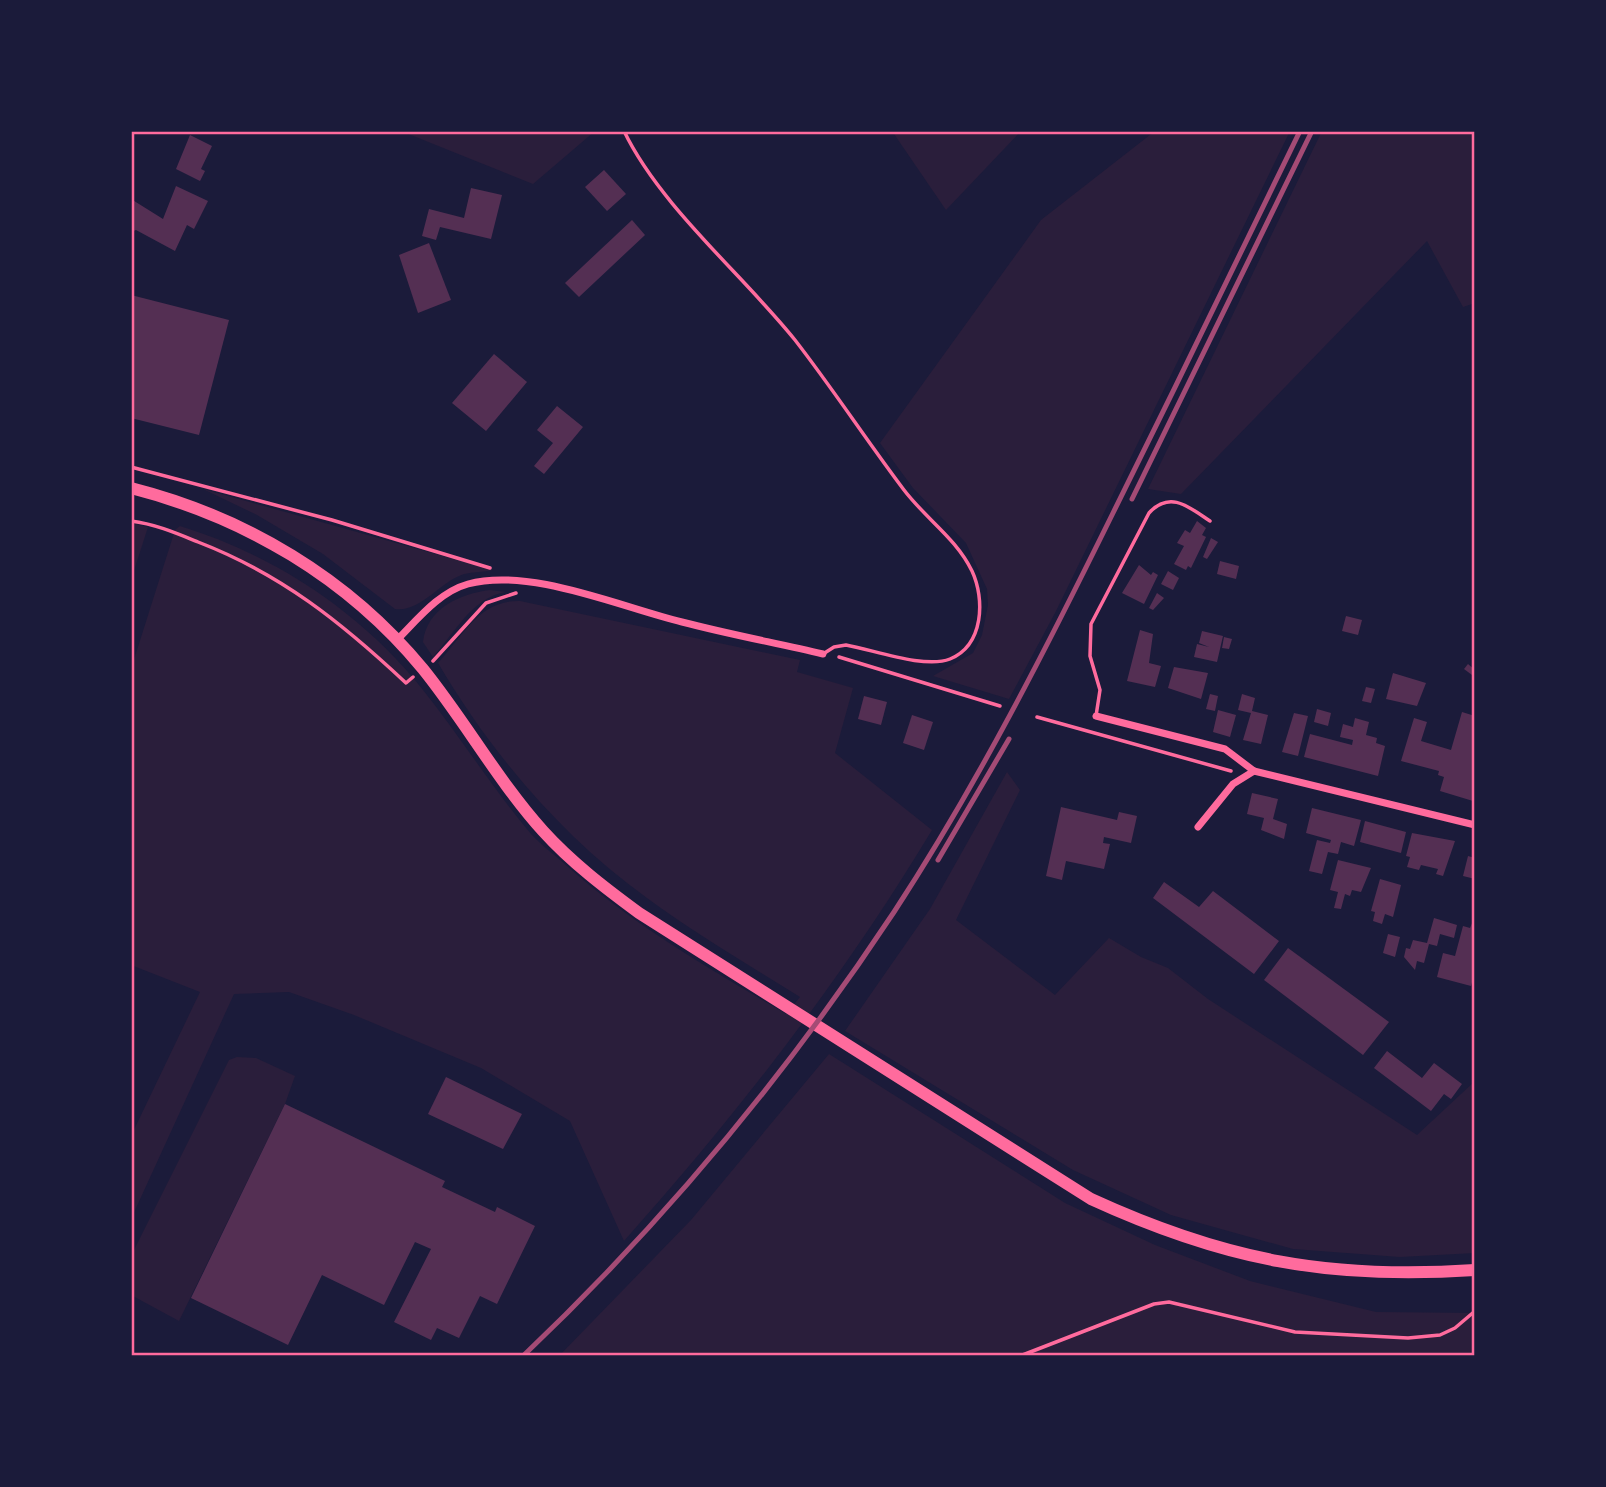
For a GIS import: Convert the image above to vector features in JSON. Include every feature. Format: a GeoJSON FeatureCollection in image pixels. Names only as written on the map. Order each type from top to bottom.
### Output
{"type":"FeatureCollection","features":[{"type":"Feature","properties":{"kind":"main road"},"geometry":{"type":"LineString","coordinates":[[131,488],[187,503],[257,535],[338,587],[397,640],[423,669],[542,830],[569,856],[639,913],[1091,1199],[1167,1232],[1245,1255],[1347,1272],[1419,1274],[1475,1270]]}},
{"type":"Feature","properties":{"kind":"street"},"geometry":{"type":"LineString","coordinates":[[397,640],[442,597],[465,584],[495,579],[549,586],[683,623],[823,654]]}},
{"type":"Feature","properties":{"kind":"street"},"geometry":{"type":"LineString","coordinates":[[1096,716],[1225,749],[1254,771],[1475,825]]}},
{"type":"Feature","properties":{"kind":"street"},"geometry":{"type":"LineString","coordinates":[[1198,827],[1233,784],[1254,771]]}},
{"type":"Feature","properties":{"kind":"lane"},"geometry":{"type":"LineString","coordinates":[[624,131],[650,174],[794,340],[905,492],[959,548],[980,593],[981,610],[968,646],[952,659],[923,661],[846,645],[834,647],[823,654]]}},
{"type":"Feature","properties":{"kind":"lane"},"geometry":{"type":"LineString","coordinates":[[1096,716],[1100,690],[1090,656],[1091,624],[1149,513],[1161,502],[1171,500],[1210,521]]}},
{"type":"Feature","properties":{"kind":"path"},"geometry":{"type":"LineString","coordinates":[[131,467],[332,520],[493,569]]}},
{"type":"Feature","properties":{"kind":"path"},"geometry":{"type":"LineString","coordinates":[[131,521],[158,526]]}},
{"type":"Feature","properties":{"kind":"path"},"geometry":{"type":"LineString","coordinates":[[823,654],[1000,706]]}},
{"type":"Feature","properties":{"kind":"path"},"geometry":{"type":"LineString","coordinates":[[1037,717],[1226,771],[1254,771]]}},
{"type":"Feature","properties":{"kind":"path"},"geometry":{"type":"LineString","coordinates":[[1020,1356],[1154,1304],[1169,1303],[1295,1332],[1408,1338],[1440,1335],[1455,1328],[1475,1311]]}},
{"type":"Feature","properties":{"kind":"shaded area"},"geometry":{"type":"Polygon","coordinates":[[[401,131],[595,131],[533,184],[401,131]]]}},
{"type":"Feature","properties":{"kind":"shaded area"},"geometry":{"type":"Polygon","coordinates":[[[892,131],[1021,131],[946,210],[892,131]]]}},
{"type":"Feature","properties":{"kind":"shaded area"},"geometry":{"type":"Polygon","coordinates":[[[1155,131],[1290,131],[1056,611],[1009,699],[933,676],[973,653],[982,635],[988,605],[987,589],[966,543],[913,488],[880,443],[1041,220],[1155,131]]]}},
{"type":"Feature","properties":{"kind":"shaded area"},"geometry":{"type":"Polygon","coordinates":[[[1322,131],[1475,131],[1475,303],[1463,307],[1427,241],[1181,494],[1148,489],[1322,131]]]}},
{"type":"Feature","properties":{"kind":"shaded area"},"geometry":{"type":"Polygon","coordinates":[[[203,489],[493,570],[464,574],[446,583],[414,606],[395,609],[323,554],[257,515],[203,489]]]}},
{"type":"Feature","properties":{"kind":"shaded area"},"geometry":{"type":"Polygon","coordinates":[[[131,523],[148,527],[131,580],[131,523]]]}},
{"type":"Feature","properties":{"kind":"shaded area"},"geometry":{"type":"Polygon","coordinates":[[[180,526],[215,538],[282,570],[344,611],[399,662],[423,690],[503,799],[540,843],[645,927],[786,1014],[800,997],[703,937],[647,898],[557,821],[505,761],[438,663],[483,613],[493,606],[520,601],[800,660],[797,672],[853,688],[835,753],[932,830],[862,939],[788,1043],[708,1143],[624,1241],[570,1121],[481,1068],[354,1015],[289,992],[234,994],[131,1219],[131,1136],[200,992],[131,965],[131,669],[175,530],[180,526]]]}},
{"type":"Feature","properties":{"kind":"shaded area"},"geometry":{"type":"Polygon","coordinates":[[[490,590],[506,592],[494,595],[473,609],[433,657],[423,642],[431,620],[457,599],[490,590]]]}},
{"type":"Feature","properties":{"kind":"shaded area"},"geometry":{"type":"Polygon","coordinates":[[[1007,772],[1020,790],[956,920],[1055,995],[1109,938],[1141,957],[1168,968],[1208,999],[1417,1135],[1475,1081],[1475,1253],[1400,1257],[1293,1249],[1171,1215],[1073,1170],[845,1031],[930,909],[1007,772]]]}},
{"type":"Feature","properties":{"kind":"shaded area"},"geometry":{"type":"Polygon","coordinates":[[[829,1054],[1065,1203],[1155,1245],[1250,1281],[1376,1312],[1475,1313],[1475,1348],[1471,1356],[559,1356],[691,1220],[829,1054]]]}},
{"type":"Feature","properties":{"kind":"shaded area"},"geometry":{"type":"Polygon","coordinates":[[[237,1057],[256,1058],[295,1076],[285,1104],[179,1321],[131,1295],[131,1256],[229,1060],[237,1057]]]}},
{"type":"Feature","properties":{"kind":"building"},"geometry":{"type":"Polygon","coordinates":[[[190,135],[212,146],[201,169],[205,171],[200,181],[176,169],[190,135]]]}},
{"type":"Feature","properties":{"kind":"building"},"geometry":{"type":"Polygon","coordinates":[[[604,170],[626,194],[607,211],[585,187],[604,170]]]}},
{"type":"Feature","properties":{"kind":"building"},"geometry":{"type":"Polygon","coordinates":[[[176,186],[208,201],[194,229],[187,225],[175,251],[136,230],[131,232],[131,199],[163,219],[176,186]]]}},
{"type":"Feature","properties":{"kind":"building"},"geometry":{"type":"Polygon","coordinates":[[[471,188],[502,195],[491,239],[440,227],[436,240],[422,236],[429,209],[464,218],[471,188]]]}},
{"type":"Feature","properties":{"kind":"building"},"geometry":{"type":"Polygon","coordinates":[[[632,220],[645,235],[579,297],[565,283],[632,220]]]}},
{"type":"Feature","properties":{"kind":"building"},"geometry":{"type":"Polygon","coordinates":[[[429,243],[451,300],[418,313],[399,255],[429,243]]]}},
{"type":"Feature","properties":{"kind":"building"},"geometry":{"type":"Polygon","coordinates":[[[131,295],[229,320],[199,435],[131,418],[131,295]]]}},
{"type":"Feature","properties":{"kind":"building"},"geometry":{"type":"Polygon","coordinates":[[[494,354],[527,382],[486,431],[452,403],[494,354]]]}},
{"type":"Feature","properties":{"kind":"building"},"geometry":{"type":"Polygon","coordinates":[[[557,406],[583,427],[544,474],[534,466],[553,443],[537,430],[557,406]]]}},
{"type":"Feature","properties":{"kind":"building"},"geometry":{"type":"Polygon","coordinates":[[[1197,521],[1206,528],[1202,535],[1206,537],[1191,568],[1188,566],[1186,570],[1174,564],[1184,546],[1177,543],[1185,530],[1190,533],[1197,521]]]}},
{"type":"Feature","properties":{"kind":"building"},"geometry":{"type":"Polygon","coordinates":[[[1211,538],[1218,542],[1207,559],[1203,557],[1211,538]]]}},
{"type":"Feature","properties":{"kind":"building"},"geometry":{"type":"Polygon","coordinates":[[[1220,561],[1239,566],[1236,579],[1217,574],[1220,561]]]}},
{"type":"Feature","properties":{"kind":"building"},"geometry":{"type":"Polygon","coordinates":[[[1139,565],[1151,575],[1153,572],[1158,575],[1144,604],[1122,593],[1139,565]]]}},
{"type":"Feature","properties":{"kind":"building"},"geometry":{"type":"Polygon","coordinates":[[[1168,571],[1179,578],[1173,590],[1161,584],[1168,571]]]}},
{"type":"Feature","properties":{"kind":"building"},"geometry":{"type":"Polygon","coordinates":[[[1157,593],[1164,598],[1153,610],[1149,608],[1157,593]]]}},
{"type":"Feature","properties":{"kind":"building"},"geometry":{"type":"Polygon","coordinates":[[[1346,616],[1362,620],[1358,635],[1342,631],[1346,616]]]}},
{"type":"Feature","properties":{"kind":"building"},"geometry":{"type":"Polygon","coordinates":[[[1140,630],[1153,634],[1149,663],[1161,666],[1155,687],[1127,681],[1140,630]]]}},
{"type":"Feature","properties":{"kind":"building"},"geometry":{"type":"Polygon","coordinates":[[[1202,631],[1223,636],[1217,662],[1194,657],[1197,644],[1209,647],[1199,643],[1202,631]]]}},
{"type":"Feature","properties":{"kind":"building"},"geometry":{"type":"Polygon","coordinates":[[[1224,637],[1232,639],[1229,649],[1222,648],[1224,637]]]}},
{"type":"Feature","properties":{"kind":"building"},"geometry":{"type":"Polygon","coordinates":[[[1468,664],[1475,670],[1472,675],[1464,669],[1468,664]]]}},
{"type":"Feature","properties":{"kind":"building"},"geometry":{"type":"Polygon","coordinates":[[[1174,667],[1208,673],[1201,699],[1168,688],[1174,667]]]}},
{"type":"Feature","properties":{"kind":"building"},"geometry":{"type":"Polygon","coordinates":[[[1393,673],[1426,683],[1417,706],[1386,699],[1393,673]]]}},
{"type":"Feature","properties":{"kind":"building"},"geometry":{"type":"Polygon","coordinates":[[[1366,687],[1375,689],[1371,703],[1362,701],[1366,687]]]}},
{"type":"Feature","properties":{"kind":"building"},"geometry":{"type":"Polygon","coordinates":[[[1210,694],[1218,696],[1215,711],[1206,709],[1210,694]]]}},
{"type":"Feature","properties":{"kind":"building"},"geometry":{"type":"Polygon","coordinates":[[[1242,694],[1255,698],[1252,711],[1268,715],[1261,744],[1243,740],[1251,713],[1238,710],[1242,694]]]}},
{"type":"Feature","properties":{"kind":"building"},"geometry":{"type":"Polygon","coordinates":[[[864,696],[887,702],[881,725],[858,719],[864,696]]]}},
{"type":"Feature","properties":{"kind":"building"},"geometry":{"type":"Polygon","coordinates":[[[1317,709],[1331,713],[1328,726],[1314,722],[1317,709]]]}},
{"type":"Feature","properties":{"kind":"building"},"geometry":{"type":"Polygon","coordinates":[[[1218,710],[1236,715],[1230,737],[1213,732],[1218,710]]]}},
{"type":"Feature","properties":{"kind":"building"},"geometry":{"type":"Polygon","coordinates":[[[1462,712],[1475,716],[1473,801],[1440,791],[1444,777],[1438,775],[1439,771],[1401,761],[1414,718],[1427,722],[1421,741],[1451,750],[1462,712]]]}},
{"type":"Feature","properties":{"kind":"building"},"geometry":{"type":"Polygon","coordinates":[[[1294,713],[1308,716],[1298,756],[1282,752],[1294,713]]]}},
{"type":"Feature","properties":{"kind":"building"},"geometry":{"type":"Polygon","coordinates":[[[912,715],[933,722],[924,750],[903,743],[912,715]]]}},
{"type":"Feature","properties":{"kind":"building"},"geometry":{"type":"Polygon","coordinates":[[[1355,718],[1369,722],[1366,735],[1377,738],[1376,743],[1385,746],[1378,776],[1304,757],[1310,734],[1352,745],[1353,740],[1340,737],[1343,724],[1353,727],[1355,718]]]}},
{"type":"Feature","properties":{"kind":"building"},"geometry":{"type":"Polygon","coordinates":[[[1252,793],[1278,799],[1273,819],[1287,824],[1284,839],[1261,830],[1264,818],[1247,814],[1252,793]]]}},
{"type":"Feature","properties":{"kind":"building"},"geometry":{"type":"Polygon","coordinates":[[[1061,807],[1117,820],[1119,812],[1137,816],[1131,843],[1104,837],[1103,843],[1110,844],[1104,869],[1066,861],[1062,880],[1046,876],[1061,807]]]}},
{"type":"Feature","properties":{"kind":"building"},"geometry":{"type":"Polygon","coordinates":[[[1312,808],[1361,820],[1354,846],[1341,842],[1338,854],[1328,852],[1322,874],[1309,871],[1317,840],[1330,843],[1331,840],[1306,833],[1312,808]]]}},
{"type":"Feature","properties":{"kind":"building"},"geometry":{"type":"Polygon","coordinates":[[[1365,821],[1406,832],[1401,853],[1360,842],[1365,821]]]}},
{"type":"Feature","properties":{"kind":"building"},"geometry":{"type":"Polygon","coordinates":[[[1412,833],[1455,841],[1443,876],[1436,874],[1438,869],[1421,865],[1419,870],[1407,867],[1410,857],[1406,856],[1412,833]]]}},
{"type":"Feature","properties":{"kind":"building"},"geometry":{"type":"Polygon","coordinates":[[[1468,856],[1475,858],[1475,879],[1463,876],[1468,856]]]}},
{"type":"Feature","properties":{"kind":"building"},"geometry":{"type":"Polygon","coordinates":[[[1338,860],[1371,868],[1361,892],[1352,890],[1350,896],[1345,894],[1341,909],[1334,908],[1338,892],[1330,890],[1338,860]]]}},
{"type":"Feature","properties":{"kind":"building"},"geometry":{"type":"Polygon","coordinates":[[[1380,879],[1401,885],[1393,917],[1385,914],[1382,924],[1373,921],[1375,912],[1371,911],[1380,879]]]}},
{"type":"Feature","properties":{"kind":"building"},"geometry":{"type":"Polygon","coordinates":[[[1164,882],[1199,907],[1213,891],[1279,941],[1254,974],[1153,898],[1164,882]]]}},
{"type":"Feature","properties":{"kind":"building"},"geometry":{"type":"Polygon","coordinates":[[[1475,916],[1475,971],[1471,986],[1437,977],[1443,953],[1455,956],[1463,926],[1470,928],[1475,916]]]}},
{"type":"Feature","properties":{"kind":"building"},"geometry":{"type":"Polygon","coordinates":[[[1434,918],[1457,925],[1454,938],[1440,934],[1437,946],[1429,944],[1424,963],[1417,961],[1415,970],[1404,957],[1406,948],[1410,949],[1413,940],[1427,943],[1434,918]]]}},
{"type":"Feature","properties":{"kind":"building"},"geometry":{"type":"Polygon","coordinates":[[[1388,934],[1400,937],[1395,957],[1383,953],[1388,934]]]}},
{"type":"Feature","properties":{"kind":"building"},"geometry":{"type":"Polygon","coordinates":[[[1288,948],[1389,1022],[1363,1055],[1264,980],[1288,948]]]}},
{"type":"Feature","properties":{"kind":"building"},"geometry":{"type":"Polygon","coordinates":[[[1387,1051],[1422,1078],[1434,1063],[1462,1084],[1451,1099],[1444,1094],[1431,1111],[1374,1068],[1387,1051]]]}},
{"type":"Feature","properties":{"kind":"building"},"geometry":{"type":"Polygon","coordinates":[[[446,1077],[522,1114],[503,1149],[428,1114],[446,1077]]]}},
{"type":"Feature","properties":{"kind":"building"},"geometry":{"type":"Polygon","coordinates":[[[285,1104],[445,1181],[442,1187],[495,1212],[497,1207],[535,1226],[497,1304],[480,1296],[459,1338],[437,1328],[431,1340],[394,1322],[431,1249],[415,1242],[384,1305],[322,1275],[288,1345],[191,1298],[285,1104]]]}},
{"type":"Feature","properties":{"kind":"railway"},"geometry":{"type":"LineString","coordinates":[[523,1356],[625,1253],[721,1144],[811,1031],[894,912],[954,815],[1010,716],[1184,370],[1300,131]]}},
{"type":"Feature","properties":{"kind":"railway"},"geometry":{"type":"LineString","coordinates":[[1132,499],[1312,131]]}},
{"type":"Feature","properties":{"kind":"railway"},"geometry":{"type":"LineString","coordinates":[[938,860],[1009,739]]}}]}
